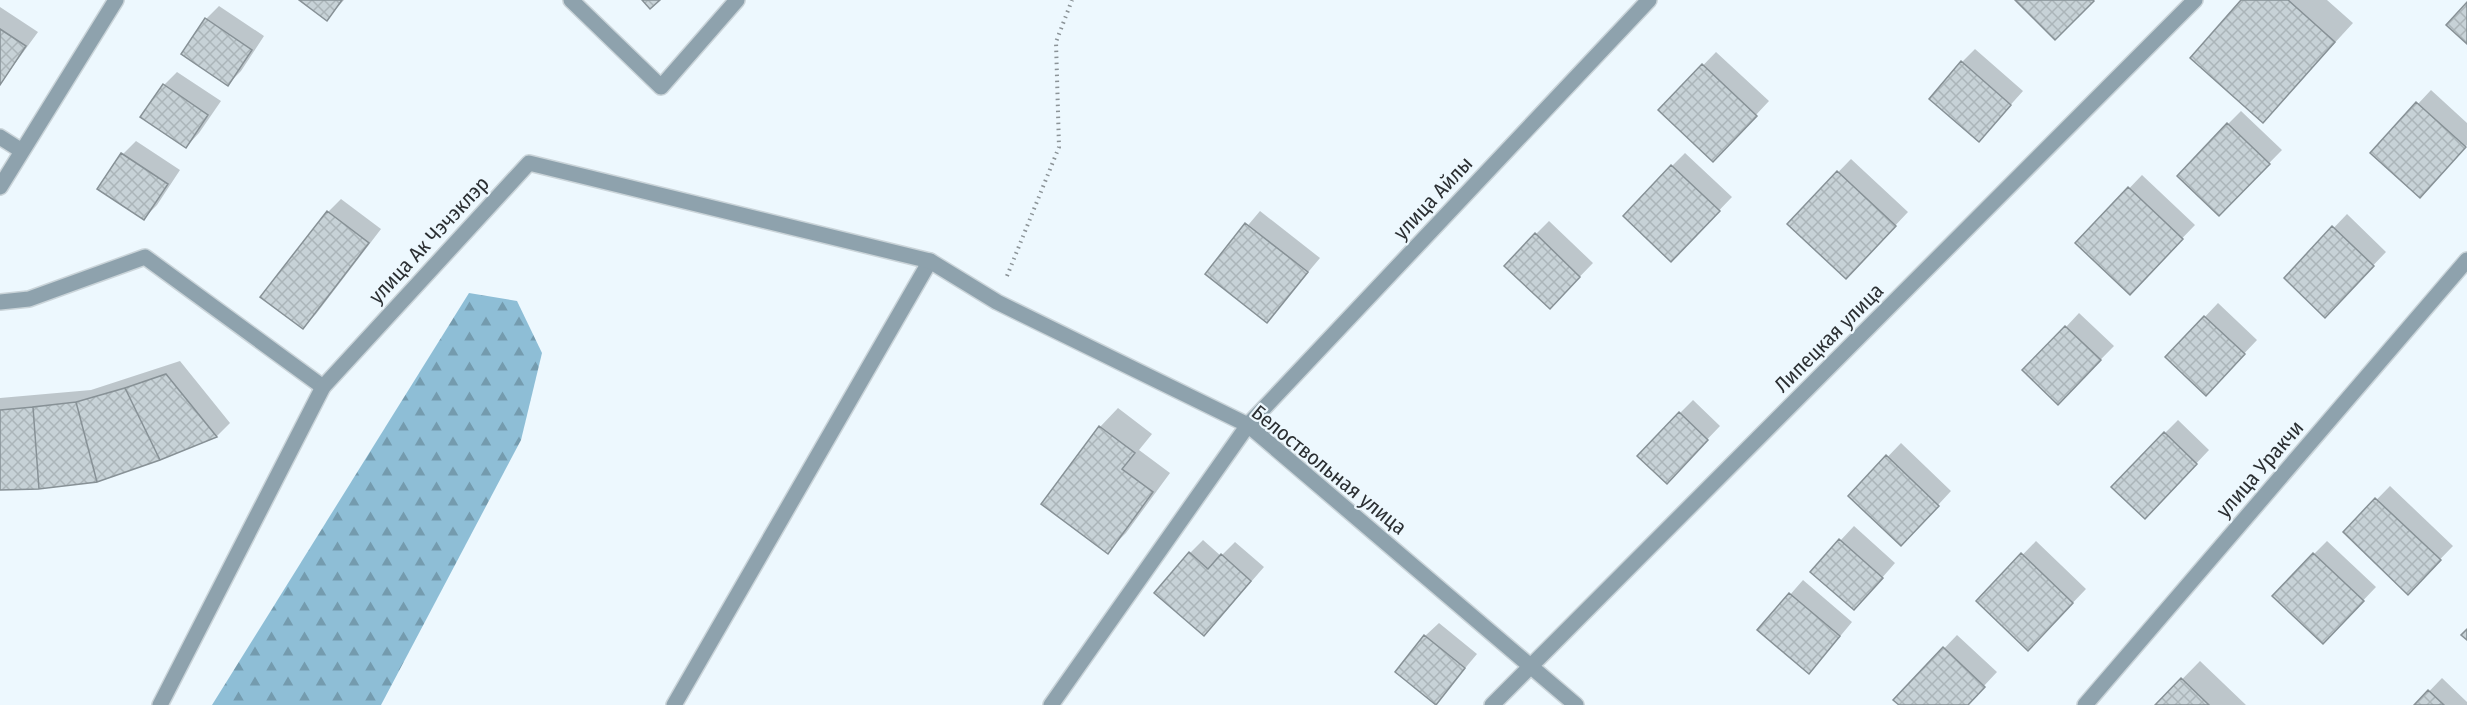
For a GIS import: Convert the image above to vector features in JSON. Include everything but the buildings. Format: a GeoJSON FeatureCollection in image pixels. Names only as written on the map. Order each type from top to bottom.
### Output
{"type":"FeatureCollection","features":[{"type":"Feature","properties":{"kind":"street"},"geometry":{"type":"LineString","coordinates":[[0,187],[116,0]]}},
{"type":"Feature","properties":{"kind":"street"},"geometry":{"type":"LineString","coordinates":[[571,0],[661,87],[737,0]]}},
{"type":"Feature","properties":{"kind":"street","name":"улица Айлы"},"geometry":{"type":"LineString","coordinates":[[1051,705],[1248,425],[1649,0]]}},
{"type":"Feature","properties":{"kind":"street","name":"Липецкая улица"},"geometry":{"type":"LineString","coordinates":[[1492,705],[2195,0]]}},
{"type":"Feature","properties":{"kind":"street"},"geometry":{"type":"LineString","coordinates":[[0,137],[22,151]]}},
{"type":"Feature","properties":{"kind":"street","name":"улица Ак Чэчэклэр"},"geometry":{"type":"LineString","coordinates":[[160,705],[323,387],[529,163],[930,261]]}},
{"type":"Feature","properties":{"kind":"street"},"geometry":{"type":"LineString","coordinates":[[0,302],[29,299],[145,257],[323,387]]}},
{"type":"Feature","properties":{"kind":"street","name":"улица Уракчи"},"geometry":{"type":"LineString","coordinates":[[2085,705],[2467,260]]}},
{"type":"Feature","properties":{"kind":"street"},"geometry":{"type":"LineString","coordinates":[[674,705],[930,261]]}},
{"type":"Feature","properties":{"kind":"street","name":"Белоствольная улица"},"geometry":{"type":"LineString","coordinates":[[930,261],[997,302],[1248,425],[1576,705]]}},
{"type":"Feature","properties":{"kind":"path"},"geometry":{"type":"LineString","coordinates":[[997,302],[1059,147],[1056,42],[1072,0]]}},
{"type":"Feature","properties":{"kind":"green space"},"geometry":{"type":"Polygon","coordinates":[[[469,293],[517,301],[542,353],[521,440],[381,705],[212,705],[469,293]]]}}]}
